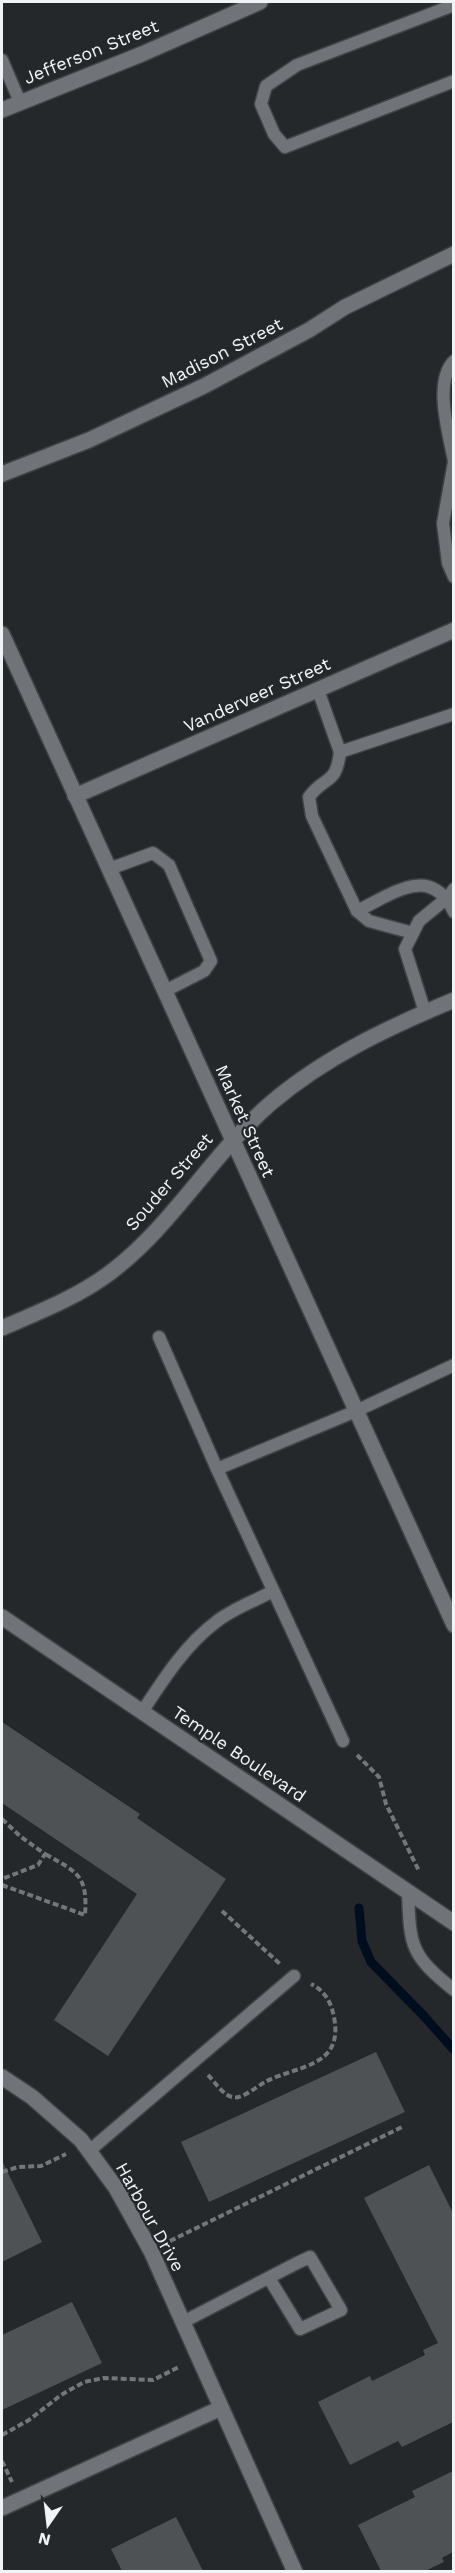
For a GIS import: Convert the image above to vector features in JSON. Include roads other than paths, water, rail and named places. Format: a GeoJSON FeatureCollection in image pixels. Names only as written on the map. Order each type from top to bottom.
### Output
{"type":"FeatureCollection","features":[{"type":"Feature","properties":{"kind":"street","name":"Jefferson Street"},"geometry":{"type":"LineString","coordinates":[[2,110],[142,54],[260,2]]}},
{"type":"Feature","properties":{"kind":"street","name":"Madison Street"},"geometry":{"type":"LineString","coordinates":[[2,474],[89,440],[204,386],[309,330],[345,307],[453,254]]}},
{"type":"Feature","properties":{"kind":"street","name":"Vanderveer Street"},"geometry":{"type":"LineString","coordinates":[[75,796],[453,630]]}},
{"type":"Feature","properties":{"kind":"street","name":"Market Street"},"geometry":{"type":"LineString","coordinates":[[2,634],[453,1625]]}},
{"type":"Feature","properties":{"kind":"street","name":"Souder Street"},"geometry":{"type":"LineString","coordinates":[[2,1328],[42,1312],[90,1286],[112,1271],[158,1227],[232,1140],[300,1081],[351,1048],[453,1000]]}},
{"type":"Feature","properties":{"kind":"street","name":"Temple Boulevard"},"geometry":{"type":"LineString","coordinates":[[2,1617],[453,1923]]}},
{"type":"Feature","properties":{"kind":"street","name":"Harbour Drive"},"geometry":{"type":"LineString","coordinates":[[2,2077],[32,2097],[85,2145],[116,2188],[151,2251],[295,2571]]}},
{"type":"Feature","properties":{"kind":"street"},"geometry":{"type":"LineString","coordinates":[[2,2508],[221,2408]]}},
{"type":"Feature","properties":{"kind":"lane"},"geometry":{"type":"LineString","coordinates":[[453,6],[297,65],[267,86],[261,105],[274,134],[285,147],[453,81]]}},
{"type":"Feature","properties":{"kind":"lane"},"geometry":{"type":"LineString","coordinates":[[3,68],[20,102]]}},
{"type":"Feature","properties":{"kind":"lane"},"geometry":{"type":"LineString","coordinates":[[453,361],[444,375],[442,389],[453,461],[443,523],[448,562],[453,577]]}},
{"type":"Feature","properties":{"kind":"lane"},"geometry":{"type":"LineString","coordinates":[[318,690],[340,752],[334,778],[315,788],[309,797],[309,806],[357,911],[369,921],[413,933]]}},
{"type":"Feature","properties":{"kind":"lane"},"geometry":{"type":"LineString","coordinates":[[340,752],[453,714]]}},
{"type":"Feature","properties":{"kind":"lane"},"geometry":{"type":"LineString","coordinates":[[109,869],[153,853],[169,865],[211,961],[204,971],[165,991]]}},
{"type":"Feature","properties":{"kind":"lane"},"geometry":{"type":"LineString","coordinates":[[357,911],[409,887],[423,884],[450,894]]}},
{"type":"Feature","properties":{"kind":"lane"},"geometry":{"type":"LineString","coordinates":[[450,894],[453,912]]}},
{"type":"Feature","properties":{"kind":"lane"},"geometry":{"type":"LineString","coordinates":[[425,1012],[405,949],[419,921],[450,894]]}},
{"type":"Feature","properties":{"kind":"lane"},"geometry":{"type":"LineString","coordinates":[[159,1337],[343,1741]]}},
{"type":"Feature","properties":{"kind":"lane"},"geometry":{"type":"LineString","coordinates":[[218,1469],[356,1411],[453,1365]]}},
{"type":"Feature","properties":{"kind":"lane"},"geometry":{"type":"LineString","coordinates":[[142,1712],[165,1677],[216,1621],[273,1591]]}},
{"type":"Feature","properties":{"kind":"lane"},"geometry":{"type":"LineString","coordinates":[[408,1892],[409,1932],[413,1946],[419,1959],[453,1990]]}},
{"type":"Feature","properties":{"kind":"lane"},"geometry":{"type":"LineString","coordinates":[[85,2145],[294,1976]]}},
{"type":"Feature","properties":{"kind":"lane"},"geometry":{"type":"LineString","coordinates":[[183,2322],[310,2257],[341,2310],[300,2329],[269,2278]]}},
{"type":"Feature","properties":{"kind":"waterway"},"geometry":{"type":"LineString","coordinates":[[359,1908],[362,1941],[371,1962],[454,2050]]}}]}
